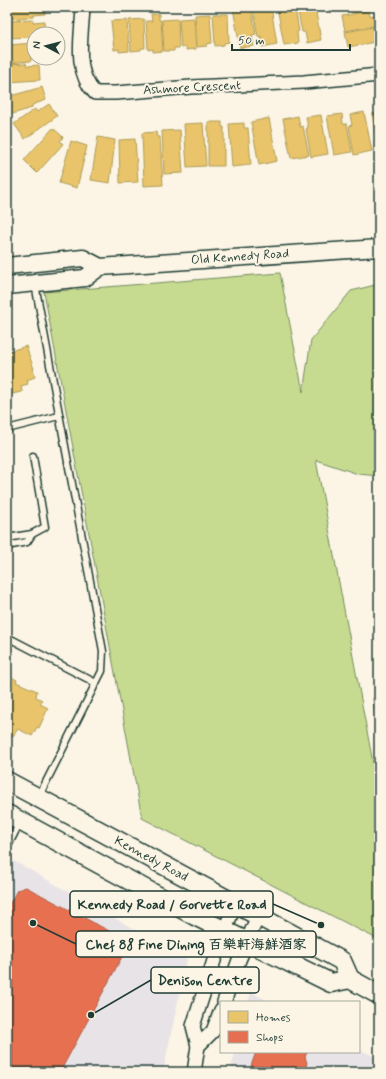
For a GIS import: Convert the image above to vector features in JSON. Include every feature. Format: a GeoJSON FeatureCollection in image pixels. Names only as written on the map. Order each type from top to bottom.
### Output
{"type":"FeatureCollection","features":[{"type":"Feature","properties":{"kind":"main road","name":"Kennedy Road"},"geometry":{"type":"LineString","coordinates":[[7,781],[342,961],[350,980]]}},
{"type":"Feature","properties":{"kind":"main road"},"geometry":{"type":"LineString","coordinates":[[14,817],[225,930],[331,983],[350,980],[379,995]]}},
{"type":"Feature","properties":{"kind":"street","name":"Ashmore Crescent"},"geometry":{"type":"LineString","coordinates":[[83,7],[81,60],[87,84],[95,93],[304,82],[379,75]]}},
{"type":"Feature","properties":{"kind":"street","name":"Old Kennedy Road"},"geometry":{"type":"LineString","coordinates":[[100,267],[379,248]]}},
{"type":"Feature","properties":{"kind":"street"},"geometry":{"type":"LineString","coordinates":[[7,266],[83,258],[100,267],[85,278],[7,286]]}},
{"type":"Feature","properties":{"kind":"street"},"geometry":{"type":"LineString","coordinates":[[194,1072],[198,1046],[193,1026],[235,904]]}},
{"type":"Feature","properties":{"kind":"street"},"geometry":{"type":"LineString","coordinates":[[224,1001],[258,916]]}},
{"type":"Feature","properties":{"kind":"street"},"geometry":{"type":"LineString","coordinates":[[198,1046],[213,1031],[220,1013]]}},
{"type":"Feature","properties":{"kind":"lane"},"geometry":{"type":"LineString","coordinates":[[35,283],[103,650],[102,672],[39,798]]}},
{"type":"Feature","properties":{"kind":"lane"},"geometry":{"type":"LineString","coordinates":[[7,429],[59,416]]}},
{"type":"Feature","properties":{"kind":"lane"},"geometry":{"type":"LineString","coordinates":[[7,538],[32,534],[45,527],[33,456]]}},
{"type":"Feature","properties":{"kind":"lane"},"geometry":{"type":"LineString","coordinates":[[7,546],[27,542],[32,534]]}},
{"type":"Feature","properties":{"kind":"lane"},"geometry":{"type":"LineString","coordinates":[[7,637],[96,683]]}},
{"type":"Feature","properties":{"kind":"lane"},"geometry":{"type":"LineString","coordinates":[[7,848],[14,817]]}},
{"type":"Feature","properties":{"kind":"shaded area"},"geometry":{"type":"Polygon","coordinates":[[[7,857],[187,959],[163,1072],[7,1072],[7,857]]]}},
{"type":"Feature","properties":{"kind":"shaded area"},"geometry":{"type":"Polygon","coordinates":[[[251,992],[268,1001],[248,1001],[251,992]]]}},
{"type":"Feature","properties":{"kind":"shaded area"},"geometry":{"type":"Polygon","coordinates":[[[360,1050],[379,1059],[379,1072],[230,1072],[235,1053],[360,1053],[360,1050]]]}},
{"type":"Feature","properties":{"kind":"green space"},"geometry":{"type":"Polygon","coordinates":[[[280,273],[303,392],[311,340],[351,291],[379,284],[379,476],[358,474],[316,460],[379,795],[379,940],[142,818],[44,292],[280,273]]]}},
{"type":"Feature","properties":{"kind":"green space"},"geometry":{"type":"Polygon","coordinates":[[[379,695],[379,755],[373,698],[379,695]]]}},
{"type":"Feature","properties":{"kind":"building: Homes"},"geometry":{"type":"Polygon","coordinates":[[[7,7],[45,7],[45,14],[34,15],[34,17],[7,19],[7,7]]]}},
{"type":"Feature","properties":{"kind":"building: Homes"},"geometry":{"type":"Polygon","coordinates":[[[251,7],[256,34],[252,35],[254,46],[240,48],[233,8],[251,7]]]}},
{"type":"Feature","properties":{"kind":"building: Homes"},"geometry":{"type":"Polygon","coordinates":[[[271,7],[277,44],[262,47],[261,36],[258,37],[253,8],[271,7]]]}},
{"type":"Feature","properties":{"kind":"building: Homes"},"geometry":{"type":"Polygon","coordinates":[[[277,7],[295,7],[299,31],[297,32],[298,43],[284,45],[277,7]]]}},
{"type":"Feature","properties":{"kind":"building: Homes"},"geometry":{"type":"Polygon","coordinates":[[[297,7],[315,7],[321,40],[307,43],[305,32],[302,32],[297,7]]]}},
{"type":"Feature","properties":{"kind":"building: Homes"},"geometry":{"type":"Polygon","coordinates":[[[351,7],[379,7],[379,8],[352,13],[351,7]]]}},
{"type":"Feature","properties":{"kind":"building: Homes"},"geometry":{"type":"Polygon","coordinates":[[[369,11],[370,16],[379,14],[379,25],[345,31],[342,16],[369,11]]]}},
{"type":"Feature","properties":{"kind":"building: Homes"},"geometry":{"type":"Polygon","coordinates":[[[151,14],[159,14],[159,20],[161,20],[163,51],[153,52],[153,49],[148,50],[146,21],[152,21],[151,14]]]}},
{"type":"Feature","properties":{"kind":"building: Homes"},"geometry":{"type":"Polygon","coordinates":[[[210,14],[212,43],[207,44],[207,46],[197,47],[195,15],[210,14]]]}},
{"type":"Feature","properties":{"kind":"building: Homes"},"geometry":{"type":"Polygon","coordinates":[[[213,14],[228,14],[229,42],[224,43],[224,45],[215,46],[213,14]]]}},
{"type":"Feature","properties":{"kind":"building: Homes"},"geometry":{"type":"Polygon","coordinates":[[[194,18],[196,49],[186,50],[186,47],[181,48],[179,19],[194,18]]]}},
{"type":"Feature","properties":{"kind":"building: Homes"},"geometry":{"type":"Polygon","coordinates":[[[144,19],[145,48],[131,51],[129,20],[144,19]]]}},
{"type":"Feature","properties":{"kind":"building: Homes"},"geometry":{"type":"Polygon","coordinates":[[[178,19],[179,48],[174,48],[174,51],[164,51],[162,20],[178,19]]]}},
{"type":"Feature","properties":{"kind":"building: Homes"},"geometry":{"type":"Polygon","coordinates":[[[127,20],[129,51],[119,52],[119,49],[114,50],[111,21],[127,20]]]}},
{"type":"Feature","properties":{"kind":"building: Homes"},"geometry":{"type":"Polygon","coordinates":[[[7,21],[44,21],[44,26],[26,26],[26,37],[7,38],[7,21]]]}},
{"type":"Feature","properties":{"kind":"building: Homes"},"geometry":{"type":"Polygon","coordinates":[[[379,26],[379,36],[374,37],[375,42],[348,47],[345,32],[379,26]]]}},
{"type":"Feature","properties":{"kind":"building: Homes"},"geometry":{"type":"Polygon","coordinates":[[[26,44],[26,61],[7,63],[7,45],[26,44]]]}},
{"type":"Feature","properties":{"kind":"building: Homes"},"geometry":{"type":"Polygon","coordinates":[[[26,63],[26,66],[39,66],[40,80],[7,82],[7,64],[26,63]]]}},
{"type":"Feature","properties":{"kind":"building: Homes"},"geometry":{"type":"Polygon","coordinates":[[[42,87],[46,100],[32,105],[32,108],[9,115],[7,97],[42,87]]]}},
{"type":"Feature","properties":{"kind":"building: Homes"},"geometry":{"type":"Polygon","coordinates":[[[49,104],[57,116],[25,139],[14,124],[35,109],[37,112],[49,104]]]}},
{"type":"Feature","properties":{"kind":"building: Homes"},"geometry":{"type":"Polygon","coordinates":[[[364,112],[372,151],[354,155],[349,126],[352,125],[350,115],[364,112]]]}},
{"type":"Feature","properties":{"kind":"building: Homes"},"geometry":{"type":"Polygon","coordinates":[[[379,113],[379,158],[372,114],[379,113]]]}},
{"type":"Feature","properties":{"kind":"building: Homes"},"geometry":{"type":"Polygon","coordinates":[[[342,114],[343,124],[347,124],[352,152],[334,155],[327,116],[342,114]]]}},
{"type":"Feature","properties":{"kind":"building: Homes"},"geometry":{"type":"Polygon","coordinates":[[[321,115],[328,154],[311,157],[306,129],[308,128],[306,117],[321,115]]]}},
{"type":"Feature","properties":{"kind":"building: Homes"},"geometry":{"type":"Polygon","coordinates":[[[298,116],[300,127],[303,126],[309,155],[291,158],[283,119],[298,116]]]}},
{"type":"Feature","properties":{"kind":"building: Homes"},"geometry":{"type":"Polygon","coordinates":[[[269,118],[277,161],[259,165],[251,122],[269,118]]]}},
{"type":"Feature","properties":{"kind":"building: Homes"},"geometry":{"type":"Polygon","coordinates":[[[208,122],[222,122],[222,127],[224,127],[224,166],[208,166],[208,122]]]}},
{"type":"Feature","properties":{"kind":"building: Homes"},"geometry":{"type":"Polygon","coordinates":[[[203,123],[206,166],[187,167],[184,124],[203,123]]]}},
{"type":"Feature","properties":{"kind":"building: Homes"},"geometry":{"type":"Polygon","coordinates":[[[244,123],[244,128],[248,128],[251,165],[232,167],[229,124],[244,123]]]}},
{"type":"Feature","properties":{"kind":"building: Homes"},"geometry":{"type":"Polygon","coordinates":[[[53,128],[63,137],[60,141],[63,144],[37,173],[24,160],[53,128]]]}},
{"type":"Feature","properties":{"kind":"building: Homes"},"geometry":{"type":"Polygon","coordinates":[[[180,130],[183,173],[164,174],[162,131],[180,130]]]}},
{"type":"Feature","properties":{"kind":"building: Homes"},"geometry":{"type":"Polygon","coordinates":[[[156,132],[157,137],[160,137],[163,185],[144,186],[142,133],[156,132]]]}},
{"type":"Feature","properties":{"kind":"building: Homes"},"geometry":{"type":"Polygon","coordinates":[[[98,137],[115,140],[110,183],[91,180],[98,137]]]}},
{"type":"Feature","properties":{"kind":"building: Homes"},"geometry":{"type":"Polygon","coordinates":[[[135,139],[138,182],[120,183],[119,140],[135,139]]]}},
{"type":"Feature","properties":{"kind":"building: Homes"},"geometry":{"type":"Polygon","coordinates":[[[71,141],[87,146],[77,188],[59,183],[71,141]]]}},
{"type":"Feature","properties":{"kind":"building: Homes"},"geometry":{"type":"Polygon","coordinates":[[[26,346],[34,369],[35,377],[27,380],[28,384],[21,386],[22,392],[7,395],[7,352],[26,346]]]}},
{"type":"Feature","properties":{"kind":"building: Homes"},"geometry":{"type":"Polygon","coordinates":[[[9,676],[17,680],[16,682],[37,691],[36,697],[42,700],[40,704],[48,708],[39,728],[37,727],[32,736],[18,729],[13,736],[7,731],[7,677],[9,676]]]}},
{"type":"Feature","properties":{"kind":"building: Shops"},"geometry":{"type":"Polygon","coordinates":[[[26,887],[130,942],[60,1072],[7,1072],[7,909],[17,890],[26,887]]]}},
{"type":"Feature","properties":{"kind":"building: Shops"},"geometry":{"type":"Polygon","coordinates":[[[256,1053],[307,1053],[305,1057],[307,1063],[304,1072],[253,1072],[253,1067],[251,1066],[256,1053]]]}},
{"type":"Feature","properties":{"kind":"place","name":"Chef 88 Fine Dining 百樂軒海鮮酒家"},"geometry":{"type":"Point","coordinates":[33,923]}},
{"type":"Feature","properties":{"kind":"place","name":"Kennedy Road / Gorvette Road"},"geometry":{"type":"Point","coordinates":[321,925]}},
{"type":"Feature","properties":{"kind":"place","name":"Denison Centre"},"geometry":{"type":"Point","coordinates":[91,1015]}}]}
